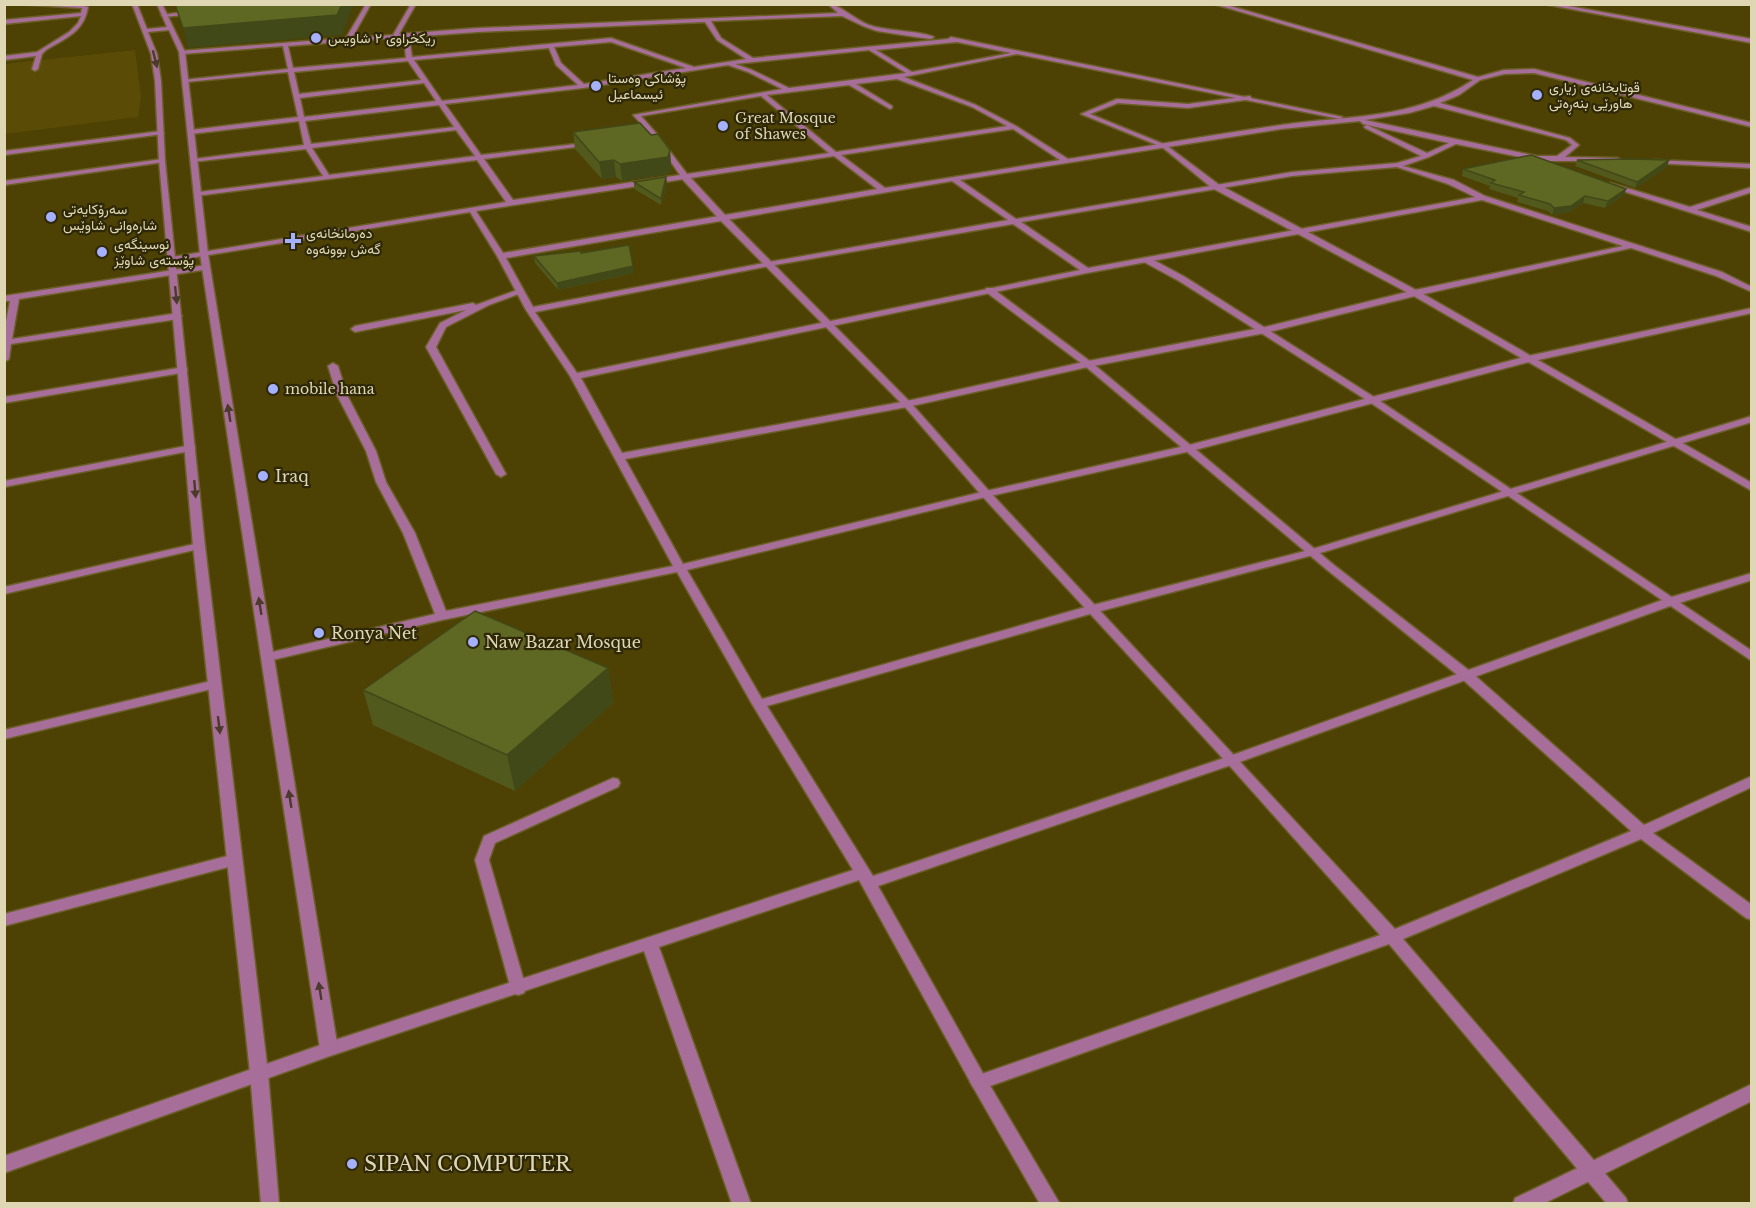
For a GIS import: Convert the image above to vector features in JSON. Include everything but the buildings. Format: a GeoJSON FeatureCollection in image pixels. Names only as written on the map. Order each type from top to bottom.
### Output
{"type":"FeatureCollection","features":[{"type":"Feature","properties":{"kind":"street"},"geometry":{"type":"LineString","coordinates":[[4,58],[39,54],[75,30],[84,16],[85,5],[19,4]]}},
{"type":"Feature","properties":{"kind":"street"},"geometry":{"type":"LineString","coordinates":[[134,4],[146,31],[157,67],[162,161],[200,546],[259,1073],[270,1203]]}},
{"type":"Feature","properties":{"kind":"street"},"geometry":{"type":"LineString","coordinates":[[348,39],[369,4]]}},
{"type":"Feature","properties":{"kind":"street"},"geometry":{"type":"LineString","coordinates":[[395,36],[414,4]]}},
{"type":"Feature","properties":{"kind":"street"},"geometry":{"type":"LineString","coordinates":[[830,4],[842,14],[874,30],[959,40],[1538,158],[1559,166]]}},
{"type":"Feature","properties":{"kind":"street"},"geometry":{"type":"LineString","coordinates":[[1216,4],[1478,79]]}},
{"type":"Feature","properties":{"kind":"street"},"geometry":{"type":"LineString","coordinates":[[1546,4],[1752,41]]}},
{"type":"Feature","properties":{"kind":"street"},"geometry":{"type":"LineString","coordinates":[[162,10],[197,13]]}},
{"type":"Feature","properties":{"kind":"street"},"geometry":{"type":"LineString","coordinates":[[162,10],[182,52],[204,254],[330,1049]]}},
{"type":"Feature","properties":{"kind":"street"},"geometry":{"type":"LineString","coordinates":[[182,52],[523,27],[842,14]]}},
{"type":"Feature","properties":{"kind":"street"},"geometry":{"type":"LineString","coordinates":[[4,24],[84,16]]}},
{"type":"Feature","properties":{"kind":"street"},"geometry":{"type":"LineString","coordinates":[[707,19],[711,32],[718,39],[752,60]]}},
{"type":"Feature","properties":{"kind":"street"},"geometry":{"type":"LineString","coordinates":[[146,31],[171,28]]}},
{"type":"Feature","properties":{"kind":"street"},"geometry":{"type":"LineString","coordinates":[[406,35],[409,58],[511,203]]}},
{"type":"Feature","properties":{"kind":"street"},"geometry":{"type":"LineString","coordinates":[[186,80],[611,40],[695,70]]}},
{"type":"Feature","properties":{"kind":"street"},"geometry":{"type":"LineString","coordinates":[[191,132],[583,86],[752,60],[959,40]]}},
{"type":"Feature","properties":{"kind":"street"},"geometry":{"type":"LineString","coordinates":[[285,44],[289,70],[299,96],[301,119],[308,147],[327,177]]}},
{"type":"Feature","properties":{"kind":"street"},"geometry":{"type":"LineString","coordinates":[[551,46],[552,57],[558,65],[583,86]]}},
{"type":"Feature","properties":{"kind":"street"},"geometry":{"type":"LineString","coordinates":[[870,49],[911,74]]}},
{"type":"Feature","properties":{"kind":"street"},"geometry":{"type":"LineString","coordinates":[[1020,53],[911,74],[788,90],[636,115],[723,218],[907,404],[986,494],[1392,937],[1619,1203]]}},
{"type":"Feature","properties":{"kind":"street"},"geometry":{"type":"LineString","coordinates":[[35,69],[39,54]]}},
{"type":"Feature","properties":{"kind":"street"},"geometry":{"type":"LineString","coordinates":[[730,64],[788,90]]}},
{"type":"Feature","properties":{"kind":"street"},"geometry":{"type":"LineString","coordinates":[[501,256],[1067,161],[1284,127],[1389,115],[1431,103],[1464,89],[1478,79],[1511,71],[1534,71],[1752,125]]}},
{"type":"Feature","properties":{"kind":"street"},"geometry":{"type":"LineString","coordinates":[[897,76],[974,106],[1067,161]]}},
{"type":"Feature","properties":{"kind":"street"},"geometry":{"type":"LineString","coordinates":[[299,96],[426,81]]}},
{"type":"Feature","properties":{"kind":"street"},"geometry":{"type":"LineString","coordinates":[[851,83],[891,107]]}},
{"type":"Feature","properties":{"kind":"street"},"geometry":{"type":"LineString","coordinates":[[762,94],[835,154],[885,191]]}},
{"type":"Feature","properties":{"kind":"street"},"geometry":{"type":"LineString","coordinates":[[1250,98],[1188,106],[1117,101],[1084,114],[1164,146],[1215,186],[1415,293],[1752,488]]}},
{"type":"Feature","properties":{"kind":"street"},"geometry":{"type":"LineString","coordinates":[[1431,103],[1568,139],[1576,145],[1560,157]]}},
{"type":"Feature","properties":{"kind":"street"},"geometry":{"type":"LineString","coordinates":[[1352,120],[1427,156]]}},
{"type":"Feature","properties":{"kind":"street"},"geometry":{"type":"LineString","coordinates":[[194,160],[458,128]]}},
{"type":"Feature","properties":{"kind":"street"},"geometry":{"type":"LineString","coordinates":[[172,259],[511,203],[1014,128]]}},
{"type":"Feature","properties":{"kind":"street"},"geometry":{"type":"LineString","coordinates":[[4,153],[161,133]]}},
{"type":"Feature","properties":{"kind":"street"},"geometry":{"type":"LineString","coordinates":[[643,136],[654,134]]}},
{"type":"Feature","properties":{"kind":"street"},"geometry":{"type":"LineString","coordinates":[[199,194],[596,142]]}},
{"type":"Feature","properties":{"kind":"street"},"geometry":{"type":"LineString","coordinates":[[530,310],[769,264],[1215,186],[1292,174],[1398,165],[1427,156],[1455,142]]}},
{"type":"Feature","properties":{"kind":"street"},"geometry":{"type":"LineString","coordinates":[[1538,158],[1632,161]]}},
{"type":"Feature","properties":{"kind":"street"},"geometry":{"type":"LineString","coordinates":[[4,183],[162,161]]}},
{"type":"Feature","properties":{"kind":"street"},"geometry":{"type":"LineString","coordinates":[[1644,161],[1752,166]]}},
{"type":"Feature","properties":{"kind":"street"},"geometry":{"type":"LineString","coordinates":[[1398,165],[1451,182],[1482,198],[1628,247],[1719,274],[1752,290]]}},
{"type":"Feature","properties":{"kind":"street"},"geometry":{"type":"LineString","coordinates":[[954,179],[1087,271]]}},
{"type":"Feature","properties":{"kind":"street"},"geometry":{"type":"LineString","coordinates":[[1601,181],[1752,230]]}},
{"type":"Feature","properties":{"kind":"street"},"geometry":{"type":"LineString","coordinates":[[1689,210],[1752,189]]}},
{"type":"Feature","properties":{"kind":"street"},"geometry":{"type":"LineString","coordinates":[[574,376],[989,290],[1482,198]]}},
{"type":"Feature","properties":{"kind":"street"},"geometry":{"type":"LineString","coordinates":[[472,210],[501,256],[530,310],[574,376],[680,568],[759,704],[866,878],[979,1082],[1051,1203]]}},
{"type":"Feature","properties":{"kind":"street"},"geometry":{"type":"LineString","coordinates":[[618,457],[907,404],[1088,364],[1264,330],[1415,293],[1628,247]]}},
{"type":"Feature","properties":{"kind":"street"},"geometry":{"type":"LineString","coordinates":[[1147,260],[1182,279],[1371,399],[1669,603],[1752,657]]}},
{"type":"Feature","properties":{"kind":"street"},"geometry":{"type":"LineString","coordinates":[[4,359],[10,299],[206,267]]}},
{"type":"Feature","properties":{"kind":"street"},"geometry":{"type":"LineString","coordinates":[[989,290],[1088,364],[1191,448],[1312,552],[1466,675],[1642,832],[1752,914]]}},
{"type":"Feature","properties":{"kind":"street"},"geometry":{"type":"LineString","coordinates":[[355,328],[486,303],[520,292]]}},
{"type":"Feature","properties":{"kind":"street"},"geometry":{"type":"LineString","coordinates":[[486,303],[443,325],[431,347],[501,474]]}},
{"type":"Feature","properties":{"kind":"street"},"geometry":{"type":"LineString","coordinates":[[268,657],[442,616],[680,568],[986,494],[1191,448],[1371,399],[1528,360],[1752,310]]}},
{"type":"Feature","properties":{"kind":"street"},"geometry":{"type":"LineString","coordinates":[[7,342],[178,316]]}},
{"type":"Feature","properties":{"kind":"street"},"geometry":{"type":"LineString","coordinates":[[333,366],[342,395],[371,451],[381,482],[409,533],[442,616]]}},
{"type":"Feature","properties":{"kind":"street"},"geometry":{"type":"LineString","coordinates":[[4,400],[184,370]]}},
{"type":"Feature","properties":{"kind":"street"},"geometry":{"type":"LineString","coordinates":[[759,704],[1093,609],[1312,552],[1752,419]]}},
{"type":"Feature","properties":{"kind":"street"},"geometry":{"type":"LineString","coordinates":[[4,484],[191,448]]}},
{"type":"Feature","properties":{"kind":"street"},"geometry":{"type":"LineString","coordinates":[[4,591],[200,546]]}},
{"type":"Feature","properties":{"kind":"street"},"geometry":{"type":"LineString","coordinates":[[4,1165],[330,1049],[1232,760],[1669,603],[1752,576]]}},
{"type":"Feature","properties":{"kind":"street"},"geometry":{"type":"LineString","coordinates":[[4,735],[215,684]]}},
{"type":"Feature","properties":{"kind":"street"},"geometry":{"type":"LineString","coordinates":[[979,1082],[1392,937],[1642,832],[1752,781]]}},
{"type":"Feature","properties":{"kind":"street"},"geometry":{"type":"LineString","coordinates":[[518,987],[482,861],[489,840],[613,783]]}},
{"type":"Feature","properties":{"kind":"street"},"geometry":{"type":"LineString","coordinates":[[4,920],[235,860]]}},
{"type":"Feature","properties":{"kind":"street"},"geometry":{"type":"LineString","coordinates":[[650,945],[742,1203]]}},
{"type":"Feature","properties":{"kind":"street"},"geometry":{"type":"LineString","coordinates":[[1522,1203],[1752,1092]]}},
{"type":"Feature","properties":{"kind":"shaded area"},"geometry":{"type":"Polygon","coordinates":[[[135,50],[141,97],[138,117],[5,134],[4,64],[135,50]]]}},
{"type":"Feature","properties":{"kind":"place","name":"ريكخراوى ۲ شاويس"},"geometry":{"type":"Point","coordinates":[316,38]}},
{"type":"Feature","properties":{"kind":"place","name":"پۆشاکی وەستا ئیسماعیل"},"geometry":{"type":"Point","coordinates":[596,86]}},
{"type":"Feature","properties":{"kind":"place","name":"قوتابخانەی زیاری هاورێی بنەڕەتی"},"geometry":{"type":"Point","coordinates":[1537,95]}},
{"type":"Feature","properties":{"kind":"place","name":"Great Mosque of Shawes"},"geometry":{"type":"Point","coordinates":[723,126]}},
{"type":"Feature","properties":{"kind":"place","name":"سەرۆکایەتی شارەوانی شاوێس"},"geometry":{"type":"Point","coordinates":[51,217]}},
{"type":"Feature","properties":{"kind":"place","name":"دەرمانخانەی گەش بوونەوە"},"geometry":{"type":"Point","coordinates":[293,241]}},
{"type":"Feature","properties":{"kind":"place","name":"نوسینگەی پۆستەی شاوێز"},"geometry":{"type":"Point","coordinates":[102,252]}},
{"type":"Feature","properties":{"kind":"place","name":"mobile hana"},"geometry":{"type":"Point","coordinates":[273,389]}},
{"type":"Feature","properties":{"kind":"place","name":"Iraq"},"geometry":{"type":"Point","coordinates":[263,476]}},
{"type":"Feature","properties":{"kind":"place","name":"Ronya Net"},"geometry":{"type":"Point","coordinates":[319,633]}},
{"type":"Feature","properties":{"kind":"place","name":"Naw Bazar Mosque"},"geometry":{"type":"Point","coordinates":[473,642]}},
{"type":"Feature","properties":{"kind":"place","name":"SIPAN COMPUTER"},"geometry":{"type":"Point","coordinates":[352,1164]}}]}
